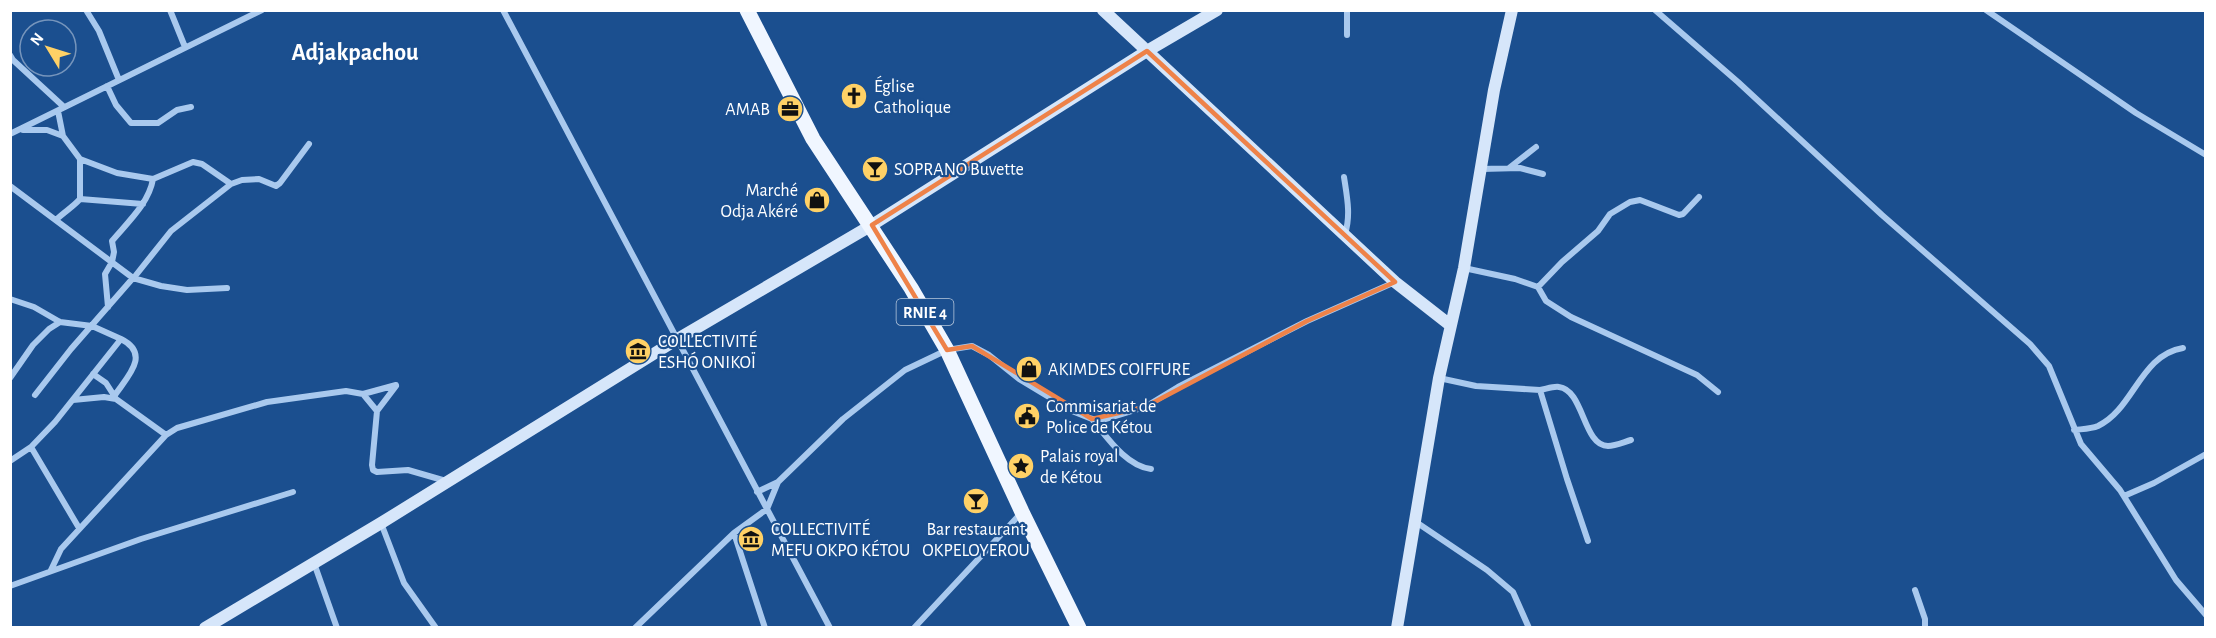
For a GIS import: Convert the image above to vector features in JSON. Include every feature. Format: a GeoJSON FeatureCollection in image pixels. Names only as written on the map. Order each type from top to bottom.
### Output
{"type":"FeatureCollection","features":[{"type":"Feature","properties":{"kind":"main road","name":"RNIE 4"},"geometry":{"type":"LineString","coordinates":[[747,10],[813,139],[872,225],[947,350],[1022,513],[1079,627]]}},
{"type":"Feature","properties":{"kind":"street"},"geometry":{"type":"LineString","coordinates":[[86,10],[99,31],[118,80]]}},
{"type":"Feature","properties":{"kind":"street"},"geometry":{"type":"LineString","coordinates":[[171,10],[185,47]]}},
{"type":"Feature","properties":{"kind":"street"},"geometry":{"type":"LineString","coordinates":[[14,132],[262,10]]}},
{"type":"Feature","properties":{"kind":"street"},"geometry":{"type":"LineString","coordinates":[[503,10],[830,627]]}},
{"type":"Feature","properties":{"kind":"street"},"geometry":{"type":"LineString","coordinates":[[1103,10],[1395,282],[1450,325]]}},
{"type":"Feature","properties":{"kind":"street"},"geometry":{"type":"LineString","coordinates":[[205,627],[381,523],[676,340],[872,225],[1147,51],[1217,10]]}},
{"type":"Feature","properties":{"kind":"street"},"geometry":{"type":"LineString","coordinates":[[1347,10],[1347,35]]}},
{"type":"Feature","properties":{"kind":"street"},"geometry":{"type":"LineString","coordinates":[[1397,627],[1439,378],[1464,268],[1494,90],[1512,10]]}},
{"type":"Feature","properties":{"kind":"street"},"geometry":{"type":"LineString","coordinates":[[1655,10],[1738,82],[1882,215],[2030,344],[2049,366],[2081,444],[2124,496],[2176,580],[2205,615]]}},
{"type":"Feature","properties":{"kind":"street"},"geometry":{"type":"LineString","coordinates":[[1986,10],[2136,113],[2205,155]]}},
{"type":"Feature","properties":{"kind":"street"},"geometry":{"type":"LineString","coordinates":[[10,55],[61,109],[63,136],[80,159],[117,173],[153,179],[193,162],[202,164],[231,184]]}},
{"type":"Feature","properties":{"kind":"street"},"geometry":{"type":"LineString","coordinates":[[107,86],[116,105],[131,123],[158,123],[177,110],[191,107]]}},
{"type":"Feature","properties":{"kind":"street"},"geometry":{"type":"LineString","coordinates":[[14,132],[47,130],[63,136]]}},
{"type":"Feature","properties":{"kind":"street"},"geometry":{"type":"LineString","coordinates":[[35,395],[171,231],[231,184],[242,180],[259,179],[276,186],[309,144]]}},
{"type":"Feature","properties":{"kind":"street"},"geometry":{"type":"LineString","coordinates":[[1509,169],[1536,147]]}},
{"type":"Feature","properties":{"kind":"street"},"geometry":{"type":"LineString","coordinates":[[57,219],[73,207],[80,198],[80,159]]}},
{"type":"Feature","properties":{"kind":"street"},"geometry":{"type":"LineString","coordinates":[[1482,169],[1524,168],[1543,174]]}},
{"type":"Feature","properties":{"kind":"street"},"geometry":{"type":"LineString","coordinates":[[1344,177],[1349,204],[1348,225],[1344,235]]}},
{"type":"Feature","properties":{"kind":"street"},"geometry":{"type":"LineString","coordinates":[[108,307],[105,274],[112,262],[114,252],[112,241],[143,204],[151,191],[153,179]]}},
{"type":"Feature","properties":{"kind":"street"},"geometry":{"type":"LineString","coordinates":[[10,186],[134,276],[161,286],[187,290],[226,288]]}},
{"type":"Feature","properties":{"kind":"street"},"geometry":{"type":"LineString","coordinates":[[1538,287],[1562,262],[1598,231],[1610,214],[1622,207],[1640,200],[1679,215],[1683,214],[1699,197]]}},
{"type":"Feature","properties":{"kind":"street"},"geometry":{"type":"LineString","coordinates":[[80,198],[143,204]]}},
{"type":"Feature","properties":{"kind":"street"},"geometry":{"type":"LineString","coordinates":[[1464,268],[1515,279],[1538,287],[1546,301],[1571,317],[1697,375],[1718,392]]}},
{"type":"Feature","properties":{"kind":"street"},"geometry":{"type":"LineString","coordinates":[[757,492],[778,482],[843,419],[905,370],[947,350],[972,346],[989,355],[1019,379],[1072,411],[1092,419],[1106,419],[1145,407],[1178,387],[1307,321],[1395,282]]}},
{"type":"Feature","properties":{"kind":"street"},"geometry":{"type":"LineString","coordinates":[[10,299],[34,307],[60,322],[92,326],[121,339],[135,349],[136,363],[115,397]]}},
{"type":"Feature","properties":{"kind":"street"},"geometry":{"type":"LineString","coordinates":[[10,378],[33,345],[49,329],[60,322]]}},
{"type":"Feature","properties":{"kind":"street"},"geometry":{"type":"LineString","coordinates":[[10,461],[31,447],[55,422],[121,339]]}},
{"type":"Feature","properties":{"kind":"street"},"geometry":{"type":"LineString","coordinates":[[2074,430],[2097,426],[2113,414],[2156,360],[2173,350],[2183,348]]}},
{"type":"Feature","properties":{"kind":"street"},"geometry":{"type":"LineString","coordinates":[[93,374],[106,383],[115,397],[166,435]]}},
{"type":"Feature","properties":{"kind":"street"},"geometry":{"type":"LineString","coordinates":[[1439,378],[1476,386],[1540,390],[1560,387],[1572,394],[1590,431],[1599,443],[1609,446],[1630,440]]}},
{"type":"Feature","properties":{"kind":"street"},"geometry":{"type":"LineString","coordinates":[[51,570],[61,549],[166,435],[177,428],[267,402],[346,391],[363,394],[396,385],[377,411],[373,470],[377,472],[408,471],[446,481]]}},
{"type":"Feature","properties":{"kind":"street"},"geometry":{"type":"LineString","coordinates":[[1540,390],[1588,542]]}},
{"type":"Feature","properties":{"kind":"street"},"geometry":{"type":"LineString","coordinates":[[363,394],[377,411]]}},
{"type":"Feature","properties":{"kind":"street"},"geometry":{"type":"LineString","coordinates":[[72,400],[115,397]]}},
{"type":"Feature","properties":{"kind":"street"},"geometry":{"type":"LineString","coordinates":[[1092,419],[1124,455],[1144,468],[1151,469]]}},
{"type":"Feature","properties":{"kind":"street"},"geometry":{"type":"LineString","coordinates":[[31,447],[79,528]]}},
{"type":"Feature","properties":{"kind":"street"},"geometry":{"type":"LineString","coordinates":[[2124,496],[2154,483],[2205,454]]}},
{"type":"Feature","properties":{"kind":"street"},"geometry":{"type":"LineString","coordinates":[[635,627],[734,533],[767,509],[778,482]]}},
{"type":"Feature","properties":{"kind":"street"},"geometry":{"type":"LineString","coordinates":[[10,586],[141,539],[293,492]]}},
{"type":"Feature","properties":{"kind":"street"},"geometry":{"type":"LineString","coordinates":[[914,627],[1022,513]]}},
{"type":"Feature","properties":{"kind":"street"},"geometry":{"type":"LineString","coordinates":[[1416,522],[1487,570],[1513,592],[1529,627]]}},
{"type":"Feature","properties":{"kind":"street"},"geometry":{"type":"LineString","coordinates":[[381,523],[404,583],[436,627]]}},
{"type":"Feature","properties":{"kind":"street"},"geometry":{"type":"LineString","coordinates":[[734,533],[765,627]]}},
{"type":"Feature","properties":{"kind":"street"},"geometry":{"type":"LineString","coordinates":[[314,562],[338,627]]}},
{"type":"Feature","properties":{"kind":"street"},"geometry":{"type":"LineString","coordinates":[[1915,590],[1925,619],[1925,627]]}},
{"type":"Feature","properties":{"kind":"highlighted area"},"geometry":{"type":"Polygon","coordinates":[[[1147,51],[1395,282],[1307,321],[1145,407],[1092,419],[972,346],[947,350],[872,225],[1147,51]]]}},
{"type":"Feature","properties":{"kind":"place","name":"Église Catholique"},"geometry":{"type":"Point","coordinates":[854,96]}},
{"type":"Feature","properties":{"kind":"place","name":"AMAB"},"geometry":{"type":"Point","coordinates":[790,109]}},
{"type":"Feature","properties":{"kind":"place","name":"SOPRANO Buvette"},"geometry":{"type":"Point","coordinates":[875,169]}},
{"type":"Feature","properties":{"kind":"place","name":"Marché Odja Akéré"},"geometry":{"type":"Point","coordinates":[817,200]}},
{"type":"Feature","properties":{"kind":"place","name":"COLLECTIVITÉ ESHÓ ONIKOÏ"},"geometry":{"type":"Point","coordinates":[638,351]}},
{"type":"Feature","properties":{"kind":"place","name":"AKIMDES COIFFURE"},"geometry":{"type":"Point","coordinates":[1029,369]}},
{"type":"Feature","properties":{"kind":"place","name":"Commisariat de Police de Kétou"},"geometry":{"type":"Point","coordinates":[1027,416]}},
{"type":"Feature","properties":{"kind":"place","name":"Palais royal de Kétou"},"geometry":{"type":"Point","coordinates":[1021,466]}},
{"type":"Feature","properties":{"kind":"place","name":"Bar restaurant OKPELOYEROU"},"geometry":{"type":"Point","coordinates":[976,501]}},
{"type":"Feature","properties":{"kind":"place","name":"COLLECTIVITÉ MEFU OKPO KÉTOU"},"geometry":{"type":"Point","coordinates":[751,539]}},
{"type":"Feature","properties":{"kind":"district","name":"Adjakpachou"},"geometry":{"type":"Point","coordinates":[355,52]}}]}
